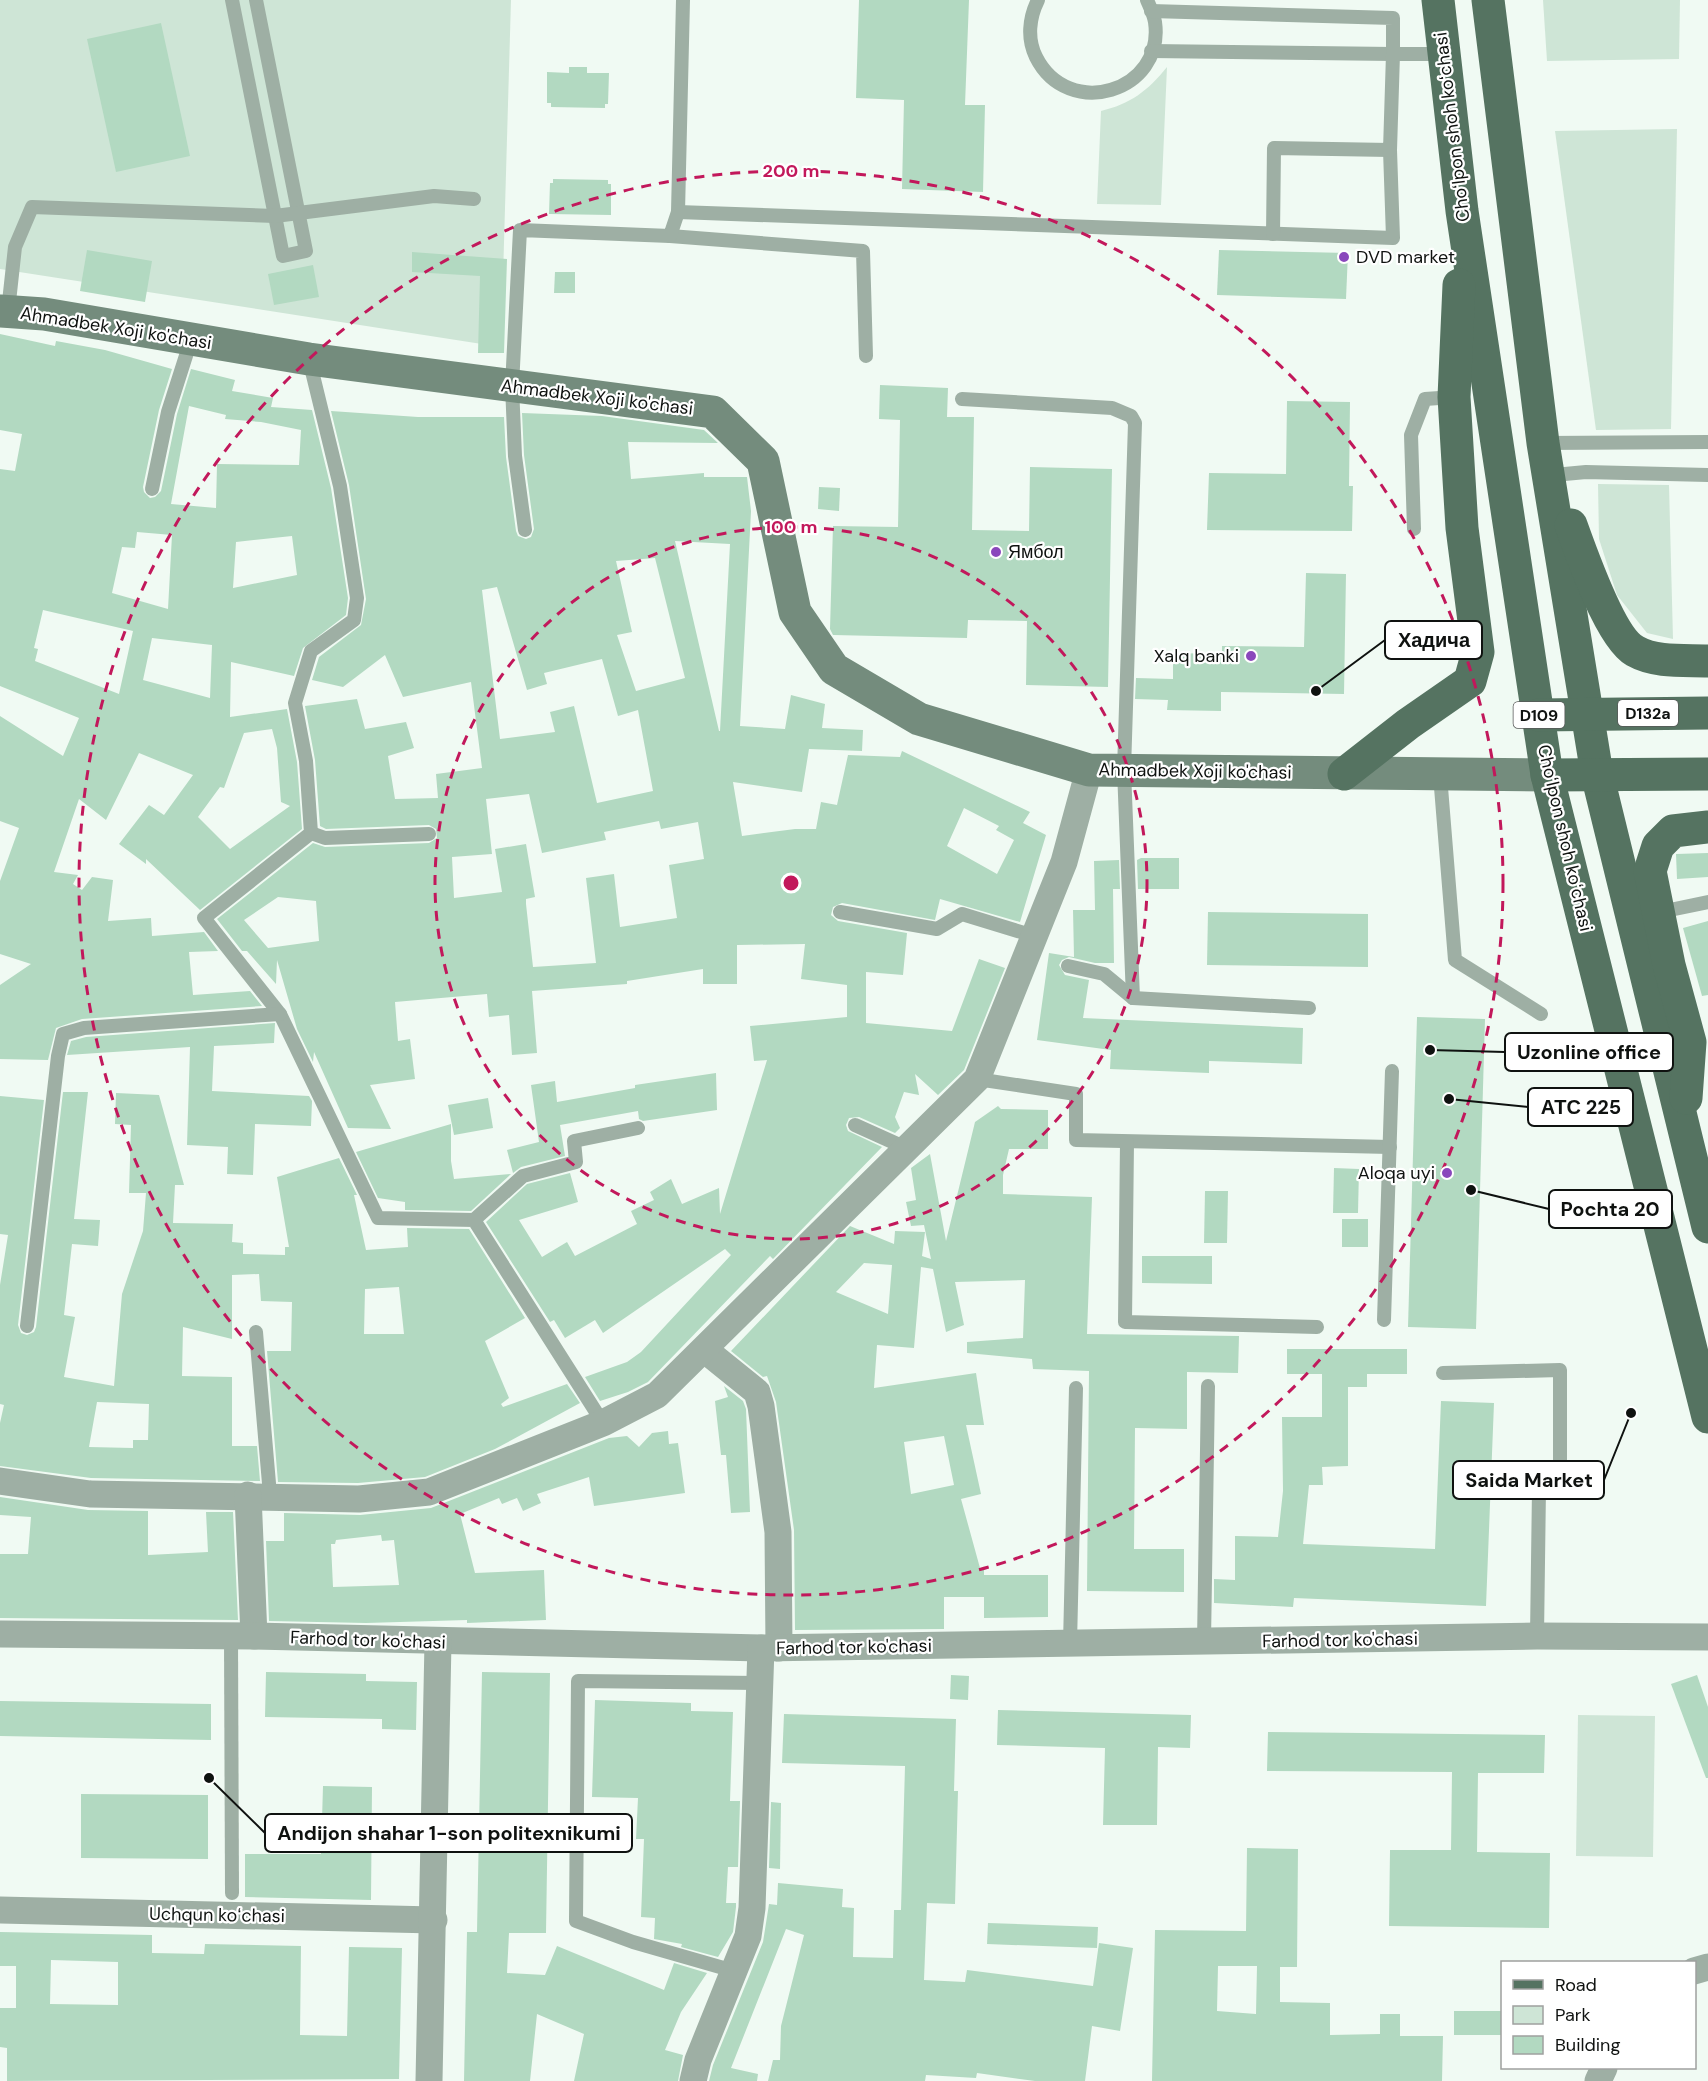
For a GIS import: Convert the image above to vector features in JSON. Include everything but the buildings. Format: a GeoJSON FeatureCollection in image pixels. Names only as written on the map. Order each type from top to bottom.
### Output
{"type":"FeatureCollection","features":[{"type":"Feature","properties":{"kind":"main road","name":"Choʻlpon shoh koʻchasi"},"geometry":{"type":"LineString","coordinates":[[1438,0],[1462,211],[1547,775],[1708,1417]]}},
{"type":"Feature","properties":{"kind":"main road","name":"D109"},"geometry":{"type":"LineString","coordinates":[[1488,0],[1543,443],[1597,774],[1708,1227]]}},
{"type":"Feature","properties":{"kind":"main road"},"geometry":{"type":"LineString","coordinates":[[1344,774],[1408,724],[1460,691],[1470,681],[1475,669],[1478,652],[1462,528],[1454,397],[1462,211]]}},
{"type":"Feature","properties":{"kind":"main road"},"geometry":{"type":"LineString","coordinates":[[1543,443],[1580,552],[1610,618],[1628,647],[1655,658],[1708,661]]}},
{"type":"Feature","properties":{"kind":"main road"},"geometry":{"type":"LineString","coordinates":[[1539,715],[1588,712]]}},
{"type":"Feature","properties":{"kind":"main road"},"geometry":{"type":"LineString","coordinates":[[1547,775],[1588,712]]}},
{"type":"Feature","properties":{"kind":"main road","name":"D132a"},"geometry":{"type":"LineString","coordinates":[[1588,712],[1708,713]]}},
{"type":"Feature","properties":{"kind":"main road"},"geometry":{"type":"LineString","coordinates":[[1539,715],[1597,774]]}},
{"type":"Feature","properties":{"kind":"main road"},"geometry":{"type":"LineString","coordinates":[[1547,775],[1708,774]]}},
{"type":"Feature","properties":{"kind":"main road"},"geometry":{"type":"LineString","coordinates":[[1684,1130],[1690,1042],[1650,872],[1658,846],[1673,831],[1708,827]]}},
{"type":"Feature","properties":{"kind":"street","name":"Ahmadbek Xoji ko'chasi"},"geometry":{"type":"LineString","coordinates":[[4,311],[44,314],[309,360],[713,412],[763,461],[795,612],[834,669],[920,719],[1089,770],[1547,775]]}},
{"type":"Feature","properties":{"kind":"street"},"geometry":{"type":"LineString","coordinates":[[0,1481],[90,1494],[259,1495],[358,1499],[429,1492],[603,1423],[657,1395],[977,1079],[1064,862],[1089,770]]}},
{"type":"Feature","properties":{"kind":"street"},"geometry":{"type":"LineString","coordinates":[[693,2081],[698,2060],[748,1936],[752,1908],[759,1683],[770,1648],[778,1532],[761,1406],[757,1392],[705,1350]]}},
{"type":"Feature","properties":{"kind":"street"},"geometry":{"type":"LineString","coordinates":[[243,1637],[259,1495]]}},
{"type":"Feature","properties":{"kind":"street","name":"Farhod tor ko'chasi"},"geometry":{"type":"LineString","coordinates":[[0,1634],[770,1648],[1537,1636],[1708,1637]]}},
{"type":"Feature","properties":{"kind":"street"},"geometry":{"type":"LineString","coordinates":[[429,2081],[438,1642]]}},
{"type":"Feature","properties":{"kind":"street","name":"Uchqun koʻchasi"},"geometry":{"type":"LineString","coordinates":[[0,1910],[434,1920]]}},
{"type":"Feature","properties":{"kind":"lane"},"geometry":{"type":"LineString","coordinates":[[232,0],[283,256],[306,251],[256,0]]}},
{"type":"Feature","properties":{"kind":"lane"},"geometry":{"type":"LineString","coordinates":[[670,236],[678,212],[683,0]]}},
{"type":"Feature","properties":{"kind":"lane"},"geometry":{"type":"LineString","coordinates":[[678,212],[1393,238],[1390,150],[1393,18],[1149,5],[1155,21],[1154,43],[1146,63],[1132,80],[1113,90],[1092,93],[1072,90],[1054,81],[1041,67],[1032,49],[1029,29],[1033,10],[1038,0]]}},
{"type":"Feature","properties":{"kind":"lane"},"geometry":{"type":"LineString","coordinates":[[1151,51],[1443,54]]}},
{"type":"Feature","properties":{"kind":"lane"},"geometry":{"type":"LineString","coordinates":[[1273,234],[1274,148],[1390,150]]}},
{"type":"Feature","properties":{"kind":"lane"},"geometry":{"type":"LineString","coordinates":[[4,311],[15,247],[32,207],[275,216],[434,196],[474,199]]}},
{"type":"Feature","properties":{"kind":"lane"},"geometry":{"type":"LineString","coordinates":[[525,530],[515,456],[512,386],[520,230],[670,236],[863,251],[866,356]]}},
{"type":"Feature","properties":{"kind":"lane"},"geometry":{"type":"LineString","coordinates":[[152,489],[168,412],[190,340]]}},
{"type":"Feature","properties":{"kind":"lane"},"geometry":{"type":"LineString","coordinates":[[309,360],[340,486],[357,598],[354,620],[311,651],[296,703],[306,761],[311,834]]}},
{"type":"Feature","properties":{"kind":"lane"},"geometry":{"type":"LineString","coordinates":[[1414,529],[1411,435],[1425,399],[1454,397]]}},
{"type":"Feature","properties":{"kind":"lane"},"geometry":{"type":"LineString","coordinates":[[962,399],[1112,408],[1131,416],[1135,423],[1124,770],[1132,998]]}},
{"type":"Feature","properties":{"kind":"lane"},"geometry":{"type":"LineString","coordinates":[[1543,443],[1708,442]]}},
{"type":"Feature","properties":{"kind":"lane"},"geometry":{"type":"LineString","coordinates":[[1554,475],[1586,472],[1708,475]]}},
{"type":"Feature","properties":{"kind":"lane"},"geometry":{"type":"LineString","coordinates":[[1440,775],[1455,960],[1541,1014]]}},
{"type":"Feature","properties":{"kind":"lane"},"geometry":{"type":"LineString","coordinates":[[311,834],[325,838],[429,834]]}},
{"type":"Feature","properties":{"kind":"lane"},"geometry":{"type":"LineString","coordinates":[[311,834],[204,918],[280,1014],[378,1218],[474,1220],[523,1176],[576,1162],[574,1141],[638,1128]]}},
{"type":"Feature","properties":{"kind":"lane"},"geometry":{"type":"LineString","coordinates":[[1655,901],[1665,911],[1708,902]]}},
{"type":"Feature","properties":{"kind":"lane"},"geometry":{"type":"LineString","coordinates":[[840,912],[937,929],[962,914],[1034,936]]}},
{"type":"Feature","properties":{"kind":"lane"},"geometry":{"type":"LineString","coordinates":[[1068,966],[1104,974],[1132,998],[1309,1008]]}},
{"type":"Feature","properties":{"kind":"lane"},"geometry":{"type":"LineString","coordinates":[[27,1326],[58,1056],[63,1034],[84,1028],[280,1014]]}},
{"type":"Feature","properties":{"kind":"lane"},"geometry":{"type":"LineString","coordinates":[[1384,1320],[1392,1071]]}},
{"type":"Feature","properties":{"kind":"lane"},"geometry":{"type":"LineString","coordinates":[[977,1079],[1076,1094],[1076,1140],[1390,1147]]}},
{"type":"Feature","properties":{"kind":"lane"},"geometry":{"type":"LineString","coordinates":[[855,1125],[906,1148]]}},
{"type":"Feature","properties":{"kind":"lane"},"geometry":{"type":"LineString","coordinates":[[1127,1142],[1125,1322],[1317,1327]]}},
{"type":"Feature","properties":{"kind":"lane"},"geometry":{"type":"LineString","coordinates":[[474,1220],[603,1423]]}},
{"type":"Feature","properties":{"kind":"lane"},"geometry":{"type":"LineString","coordinates":[[256,1332],[259,1495]]}},
{"type":"Feature","properties":{"kind":"lane"},"geometry":{"type":"LineString","coordinates":[[1443,1373],[1560,1370],[1560,1478],[1539,1488],[1537,1636]]}},
{"type":"Feature","properties":{"kind":"lane"},"geometry":{"type":"LineString","coordinates":[[1204,1642],[1208,1386]]}},
{"type":"Feature","properties":{"kind":"lane"},"geometry":{"type":"LineString","coordinates":[[1070,1644],[1076,1388]]}},
{"type":"Feature","properties":{"kind":"lane"},"geometry":{"type":"LineString","coordinates":[[232,1893],[243,1637]]}},
{"type":"Feature","properties":{"kind":"lane"},"geometry":{"type":"LineString","coordinates":[[734,1971],[633,1942],[576,1921],[578,1681],[759,1683]]}},
{"type":"Feature","properties":{"kind":"green space"},"geometry":{"type":"Polygon","coordinates":[[[0,0],[511,0],[501,347],[0,269],[0,0]]]}},
{"type":"Feature","properties":{"kind":"green space"},"geometry":{"type":"Polygon","coordinates":[[[1543,0],[1680,0],[1679,59],[1547,61],[1543,0]]]}},
{"type":"Feature","properties":{"kind":"green space"},"geometry":{"type":"Polygon","coordinates":[[[1167,67],[1161,205],[1097,204],[1101,111],[1121,105],[1138,95],[1167,67]]]}},
{"type":"Feature","properties":{"kind":"green space"},"geometry":{"type":"Polygon","coordinates":[[[1677,129],[1671,429],[1596,430],[1555,131],[1677,129]]]}},
{"type":"Feature","properties":{"kind":"green space"},"geometry":{"type":"Polygon","coordinates":[[[1598,484],[1669,485],[1673,639],[1647,633],[1617,595],[1599,539],[1598,484]]]}},
{"type":"Feature","properties":{"kind":"green space"},"geometry":{"type":"Polygon","coordinates":[[[1578,1715],[1655,1716],[1653,1857],[1576,1856],[1578,1715]]]}},
{"type":"Feature","properties":{"kind":"place","name":"DVD market"},"geometry":{"type":"Point","coordinates":[1344,257]}},
{"type":"Feature","properties":{"kind":"place","name":"Ямбол"},"geometry":{"type":"Point","coordinates":[996,552]}},
{"type":"Feature","properties":{"kind":"place","name":"Xalq banki"},"geometry":{"type":"Point","coordinates":[1251,656]}},
{"type":"Feature","properties":{"kind":"place","name":"Хадича"},"geometry":{"type":"Point","coordinates":[1316,691]}},
{"type":"Feature","properties":{"kind":"place","name":"Uzonline office"},"geometry":{"type":"Point","coordinates":[1430,1050]}},
{"type":"Feature","properties":{"kind":"place","name":"АТС 225"},"geometry":{"type":"Point","coordinates":[1449,1099]}},
{"type":"Feature","properties":{"kind":"place","name":"Aloqa uyi"},"geometry":{"type":"Point","coordinates":[1447,1173]}},
{"type":"Feature","properties":{"kind":"place","name":"Pochta 20"},"geometry":{"type":"Point","coordinates":[1471,1190]}},
{"type":"Feature","properties":{"kind":"place","name":"Saida Market"},"geometry":{"type":"Point","coordinates":[1631,1413]}},
{"type":"Feature","properties":{"kind":"place","name":"Andijon shahar 1-son politexnikumi"},"geometry":{"type":"Point","coordinates":[209,1778]}}]}
